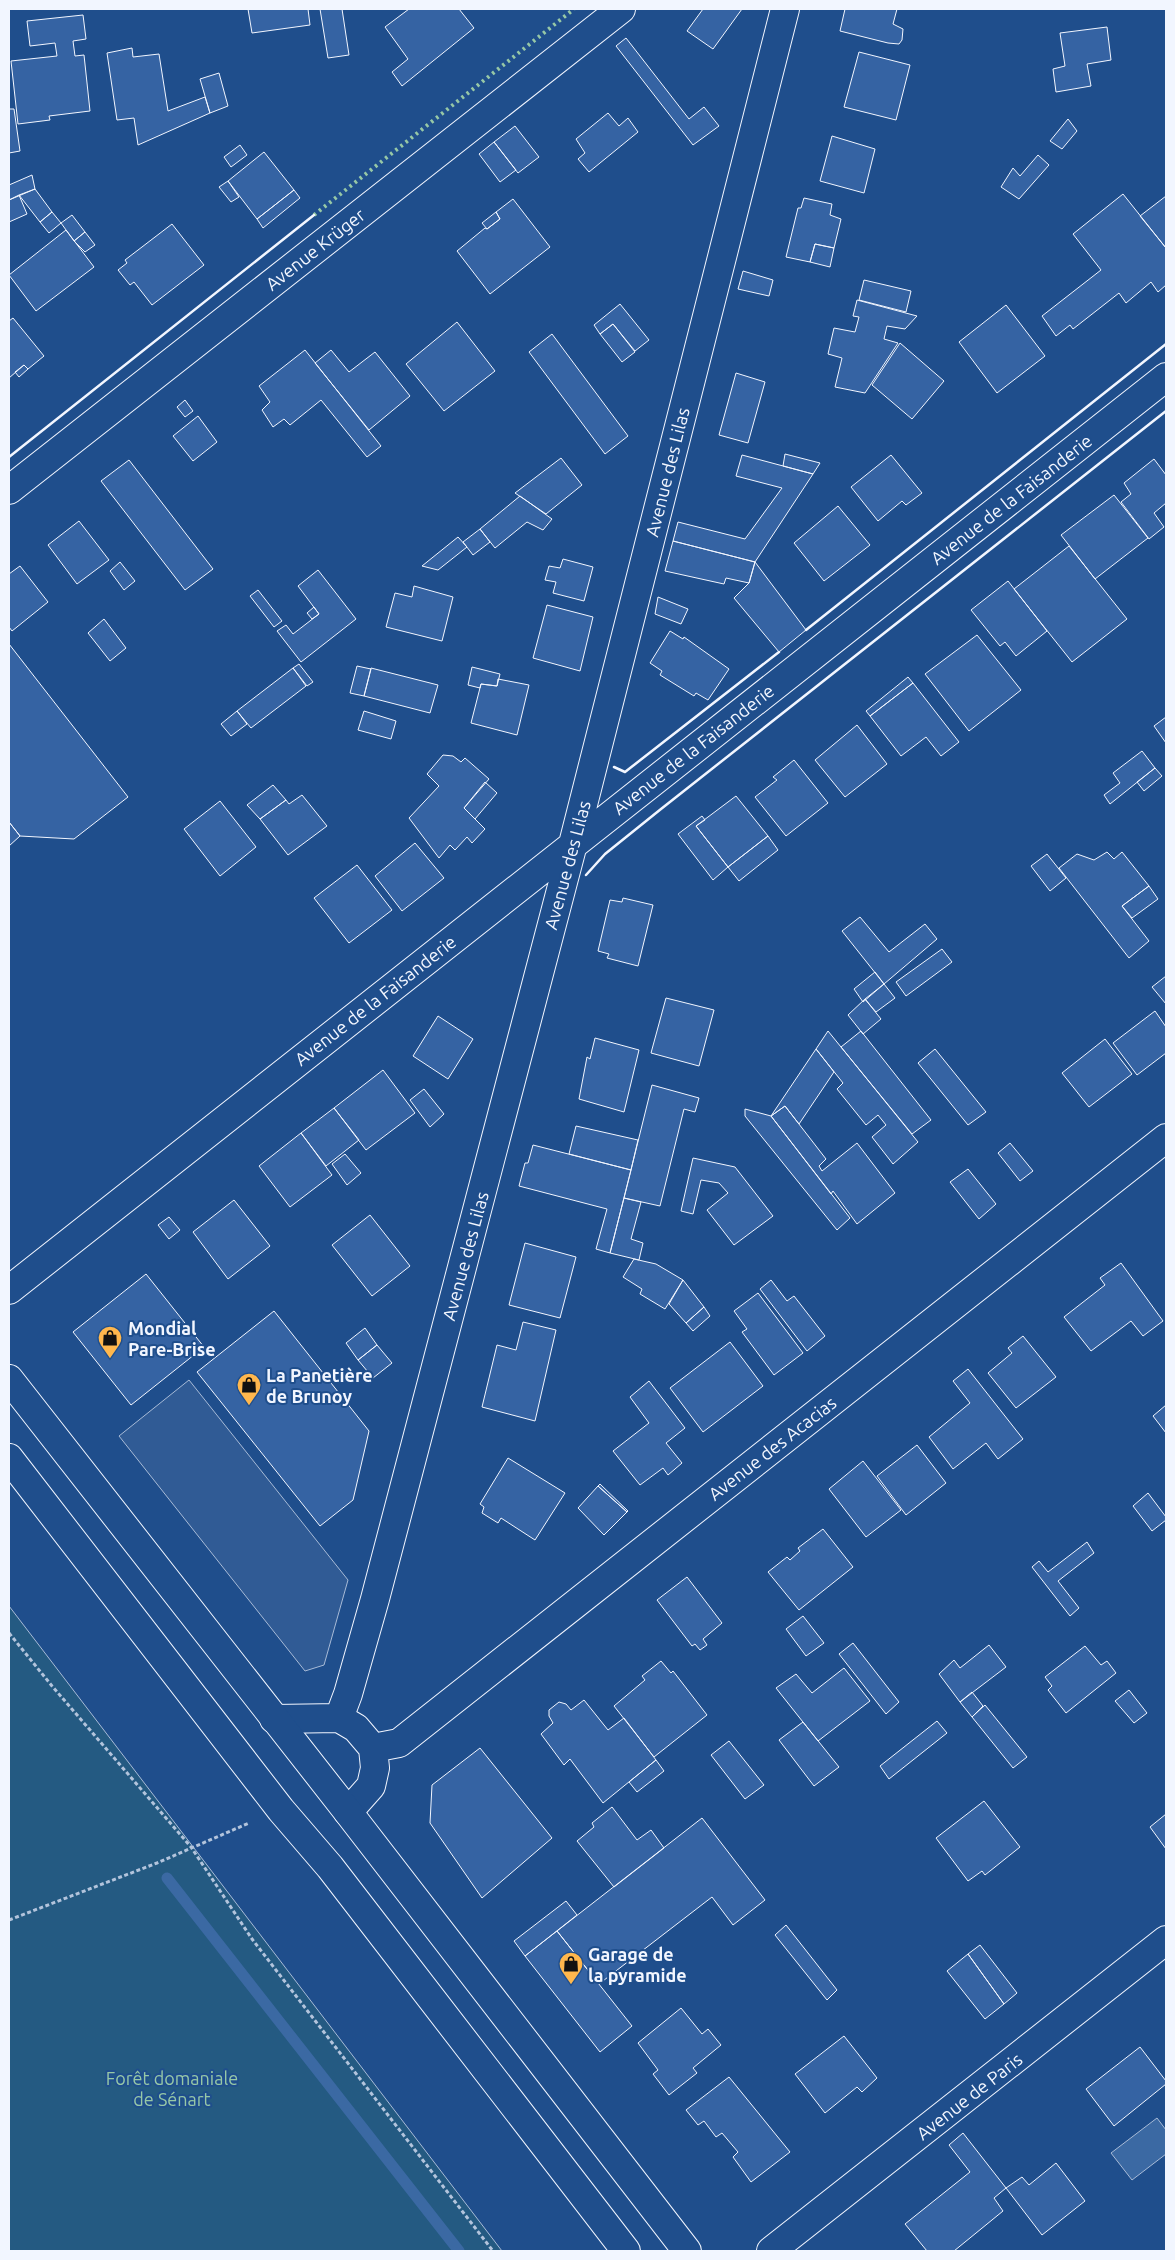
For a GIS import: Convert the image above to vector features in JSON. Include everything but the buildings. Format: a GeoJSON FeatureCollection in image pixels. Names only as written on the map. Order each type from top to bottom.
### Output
{"type":"FeatureCollection","features":[{"type":"Feature","properties":{"kind":"street","name":"Avenue Krüger"},"geometry":{"type":"LineString","coordinates":[[9,490],[621,9]]}},
{"type":"Feature","properties":{"kind":"street","name":"Avenue des Lilas"},"geometry":{"type":"LineString","coordinates":[[339,1718],[348,1694],[375,1598],[572,844],[785,9]]}},
{"type":"Feature","properties":{"kind":"street","name":"Avenue de la Faisanderie"},"geometry":{"type":"LineString","coordinates":[[9,1290],[1166,377]]}},
{"type":"Feature","properties":{"kind":"street","name":"Avenue des Acacias"},"geometry":{"type":"LineString","coordinates":[[373,1748],[399,1742],[1166,1138]]}},
{"type":"Feature","properties":{"kind":"street"},"geometry":{"type":"LineString","coordinates":[[9,1379],[348,1812],[687,2251]]}},
{"type":"Feature","properties":{"kind":"street"},"geometry":{"type":"LineString","coordinates":[[9,1458],[282,1810],[330,1867],[626,2251]]}},
{"type":"Feature","properties":{"kind":"street"},"geometry":{"type":"LineString","coordinates":[[274,1719],[339,1718],[356,1728],[373,1748],[375,1768],[372,1786],[348,1812]]}},
{"type":"Feature","properties":{"kind":"street","name":"Avenue de Paris"},"geometry":{"type":"LineString","coordinates":[[771,2251],[1166,1940]]}},
{"type":"Feature","properties":{"kind":"path"},"geometry":{"type":"LineString","coordinates":[[9,1633],[52,1686],[191,1847],[252,1939],[493,2251]]}},
{"type":"Feature","properties":{"kind":"path"},"geometry":{"type":"LineString","coordinates":[[9,1920],[157,1863],[282,1810]]}},
{"type":"Feature","properties":{"kind":"green space","name":"Forêt domaniale de Sénart"},"geometry":{"type":"Polygon","coordinates":[[[9,1606],[502,2251],[9,2251],[9,1606]]]}},
{"type":"Feature","properties":{"kind":"shaded area"},"geometry":{"type":"Polygon","coordinates":[[[189,1380],[348,1580],[324,1665],[305,1671],[119,1436],[189,1380]]]}},
{"type":"Feature","properties":{"kind":"shaded area"},"geometry":{"type":"Polygon","coordinates":[[[1157,2118],[1166,2130],[1166,2154],[1132,2180],[1111,2153],[1157,2118]]]}},
{"type":"Feature","properties":{"kind":"waterway"},"geometry":{"type":"LineString","coordinates":[[167,1878],[459,2251]]}},
{"type":"Feature","properties":{"kind":"hedge"},"geometry":{"type":"LineString","coordinates":[[314,215],[574,9]]}},
{"type":"Feature","properties":{"kind":"wall"},"geometry":{"type":"LineString","coordinates":[[9,457],[314,215]]}},
{"type":"Feature","properties":{"kind":"wall"},"geometry":{"type":"LineString","coordinates":[[806,630],[1166,344]]}},
{"type":"Feature","properties":{"kind":"wall"},"geometry":{"type":"LineString","coordinates":[[586,875],[605,854],[661,809],[1166,411]]}},
{"type":"Feature","properties":{"kind":"wall"},"geometry":{"type":"LineString","coordinates":[[614,767],[625,772],[779,652]]}},
{"type":"Feature","properties":{"kind":"place","name":"Mondial Pare-Brise"},"geometry":{"type":"Point","coordinates":[110,1359]}},
{"type":"Feature","properties":{"kind":"place","name":"La Panetière de Brunoy"},"geometry":{"type":"Point","coordinates":[249,1406]}},
{"type":"Feature","properties":{"kind":"place","name":"Garage de la pyramide"},"geometry":{"type":"Point","coordinates":[571,1985]}}]}
